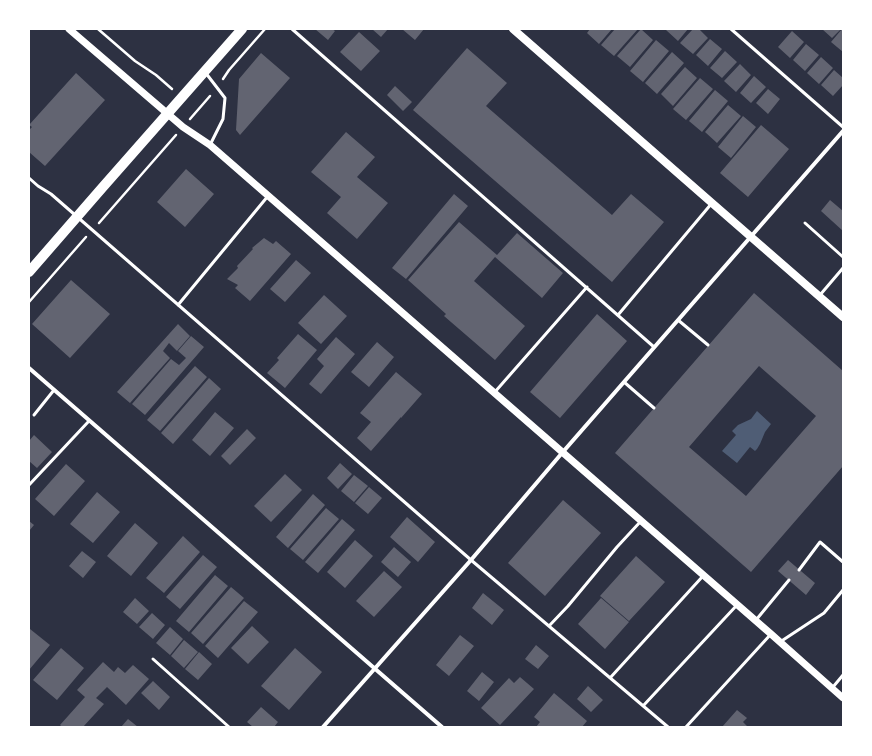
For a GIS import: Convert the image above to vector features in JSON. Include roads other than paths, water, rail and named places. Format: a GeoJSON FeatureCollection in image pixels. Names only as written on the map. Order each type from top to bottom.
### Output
{"type":"FeatureCollection","features":[{"type":"Feature","properties":{"kind":"main road"},"geometry":{"type":"LineString","coordinates":[[29,272],[242,29]]}},
{"type":"Feature","properties":{"kind":"main road"},"geometry":{"type":"LineString","coordinates":[[513,29],[843,317]]}},
{"type":"Feature","properties":{"kind":"street"},"geometry":{"type":"LineString","coordinates":[[69,29],[187,131],[210,145],[843,698]]}},
{"type":"Feature","properties":{"kind":"street"},"geometry":{"type":"LineString","coordinates":[[323,727],[471,560],[562,453],[843,131]]}},
{"type":"Feature","properties":{"kind":"street"},"geometry":{"type":"LineString","coordinates":[[29,368],[442,727]]}},
{"type":"Feature","properties":{"kind":"lane"},"geometry":{"type":"LineString","coordinates":[[292,29],[654,347]]}},
{"type":"Feature","properties":{"kind":"lane"},"geometry":{"type":"LineString","coordinates":[[731,29],[843,127]]}},
{"type":"Feature","properties":{"kind":"lane"},"geometry":{"type":"LineString","coordinates":[[205,72],[225,98],[223,119],[210,145]]}},
{"type":"Feature","properties":{"kind":"lane"},"geometry":{"type":"LineString","coordinates":[[29,178],[51,194],[471,560],[668,727]]}},
{"type":"Feature","properties":{"kind":"lane"},"geometry":{"type":"LineString","coordinates":[[178,305],[268,196]]}},
{"type":"Feature","properties":{"kind":"lane"},"geometry":{"type":"LineString","coordinates":[[618,315],[712,203]]}},
{"type":"Feature","properties":{"kind":"lane"},"geometry":{"type":"LineString","coordinates":[[805,223],[843,257]]}},
{"type":"Feature","properties":{"kind":"lane"},"geometry":{"type":"LineString","coordinates":[[819,296],[843,268]]}},
{"type":"Feature","properties":{"kind":"lane"},"geometry":{"type":"LineString","coordinates":[[494,394],[586,287]]}},
{"type":"Feature","properties":{"kind":"lane"},"geometry":{"type":"LineString","coordinates":[[678,320],[708,345]]}},
{"type":"Feature","properties":{"kind":"lane"},"geometry":{"type":"LineString","coordinates":[[624,382],[654,408]]}},
{"type":"Feature","properties":{"kind":"lane"},"geometry":{"type":"LineString","coordinates":[[34,415],[54,390]]}},
{"type":"Feature","properties":{"kind":"lane"},"geometry":{"type":"LineString","coordinates":[[29,485],[89,421]]}},
{"type":"Feature","properties":{"kind":"lane"},"geometry":{"type":"LineString","coordinates":[[549,626],[641,521]]}},
{"type":"Feature","properties":{"kind":"lane"},"geometry":{"type":"LineString","coordinates":[[799,570],[820,542],[843,562]]}},
{"type":"Feature","properties":{"kind":"lane"},"geometry":{"type":"LineString","coordinates":[[610,678],[703,576]]}},
{"type":"Feature","properties":{"kind":"lane"},"geometry":{"type":"LineString","coordinates":[[755,621],[789,580]]}},
{"type":"Feature","properties":{"kind":"lane"},"geometry":{"type":"LineString","coordinates":[[780,642],[824,613],[843,590]]}},
{"type":"Feature","properties":{"kind":"lane"},"geometry":{"type":"LineString","coordinates":[[643,706],[737,605]]}},
{"type":"Feature","properties":{"kind":"lane"},"geometry":{"type":"LineString","coordinates":[[686,727],[770,634]]}},
{"type":"Feature","properties":{"kind":"lane"},"geometry":{"type":"LineString","coordinates":[[153,659],[229,727]]}},
{"type":"Feature","properties":{"kind":"lane"},"geometry":{"type":"LineString","coordinates":[[832,688],[843,675]]}},
{"type":"Feature","properties":{"kind":"water"},"geometry":{"type":"Polygon","coordinates":[[[757,411],[771,424],[765,432],[757,449],[755,451],[750,447],[737,463],[722,451],[736,435],[732,431],[738,425],[751,419],[757,411]]]}}]}
